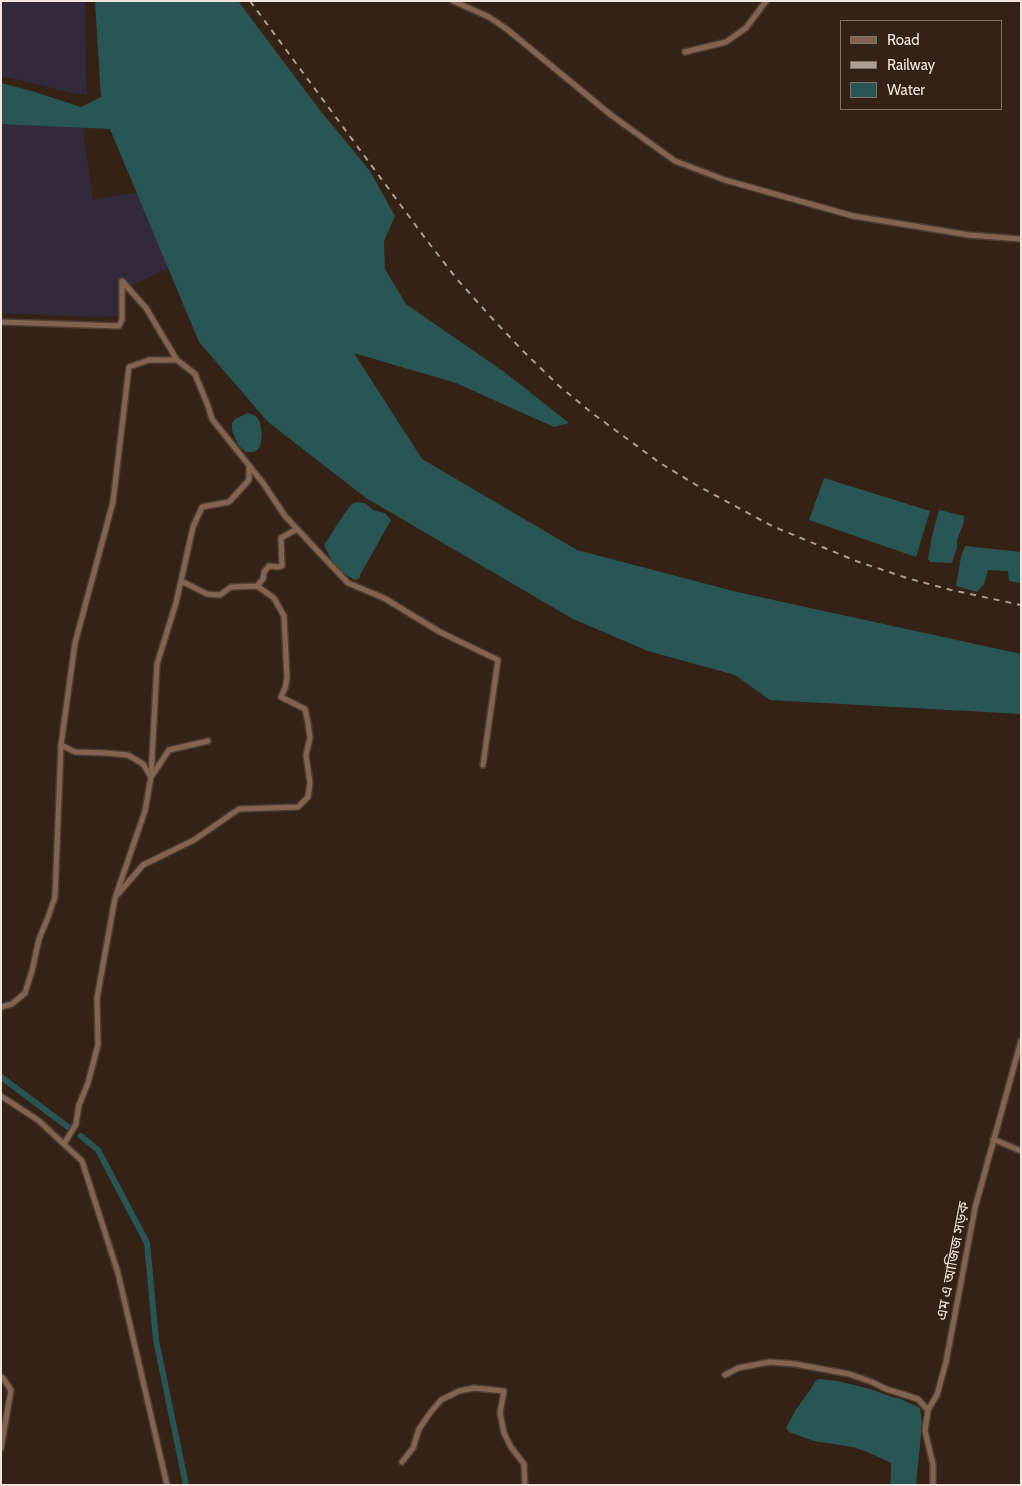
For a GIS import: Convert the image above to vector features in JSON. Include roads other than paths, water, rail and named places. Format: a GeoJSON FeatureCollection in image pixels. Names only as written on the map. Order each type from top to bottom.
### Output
{"type":"FeatureCollection","features":[{"type":"Feature","properties":{"kind":"street"},"geometry":{"type":"LineString","coordinates":[[453,1],[489,17],[508,30],[610,115],[675,161],[725,180],[853,216],[969,235],[1021,239]]}},
{"type":"Feature","properties":{"kind":"street"},"geometry":{"type":"LineString","coordinates":[[686,52],[726,42],[746,28],[766,1]]}},
{"type":"Feature","properties":{"kind":"street"},"geometry":{"type":"LineString","coordinates":[[1,322],[119,326],[122,320],[122,281],[146,308],[177,360],[195,374],[212,419],[263,483],[285,516],[348,583],[384,598],[440,632],[498,660],[483,765]]}},
{"type":"Feature","properties":{"kind":"street"},"geometry":{"type":"LineString","coordinates":[[1,1007],[12,1004],[26,993],[38,939],[55,897],[61,745],[74,643],[114,502],[129,367],[149,360],[177,360]]}},
{"type":"Feature","properties":{"kind":"street"},"geometry":{"type":"LineString","coordinates":[[64,1144],[76,1124],[79,1105],[88,1084],[98,1045],[97,998],[115,898],[145,811],[150,777],[157,664],[176,603],[193,527],[202,507],[229,502],[249,480],[249,467]]}},
{"type":"Feature","properties":{"kind":"street"},"geometry":{"type":"LineString","coordinates":[[257,586],[263,579],[264,572],[269,566],[282,566],[281,538],[297,529]]}},
{"type":"Feature","properties":{"kind":"street"},"geometry":{"type":"LineString","coordinates":[[115,898],[143,865],[194,840],[239,809],[298,807],[308,797],[310,783],[306,755],[310,738],[305,709],[281,697],[287,678],[284,616],[274,598],[257,586],[231,588],[220,595],[208,594],[181,581]]}},
{"type":"Feature","properties":{"kind":"street"},"geometry":{"type":"LineString","coordinates":[[150,777],[169,750],[208,741]]}},
{"type":"Feature","properties":{"kind":"street"},"geometry":{"type":"LineString","coordinates":[[61,745],[75,752],[128,755],[143,764],[150,777]]}},
{"type":"Feature","properties":{"kind":"street","name":"এম এ আজিজ সড়ক"},"geometry":{"type":"LineString","coordinates":[[933,1485],[933,1464],[925,1431],[928,1410],[937,1395],[946,1362],[975,1208],[1021,1041]]}},
{"type":"Feature","properties":{"kind":"street"},"geometry":{"type":"LineString","coordinates":[[1,1096],[38,1120],[82,1161],[118,1273],[167,1485]]}},
{"type":"Feature","properties":{"kind":"street"},"geometry":{"type":"LineString","coordinates":[[993,1139],[1021,1151]]}},
{"type":"Feature","properties":{"kind":"street"},"geometry":{"type":"LineString","coordinates":[[726,1375],[738,1368],[770,1362],[796,1364],[849,1374],[872,1382],[918,1400],[928,1410]]}},
{"type":"Feature","properties":{"kind":"street"},"geometry":{"type":"LineString","coordinates":[[1,1377],[12,1390],[1,1448]]}},
{"type":"Feature","properties":{"kind":"street"},"geometry":{"type":"LineString","coordinates":[[402,1462],[414,1448],[420,1429],[430,1412],[441,1400],[459,1390],[474,1388],[504,1391],[500,1413],[504,1433],[510,1447],[524,1464],[525,1485]]}},
{"type":"Feature","properties":{"kind":"water"},"geometry":{"type":"Polygon","coordinates":[[[95,1],[238,1],[319,109],[370,171],[395,216],[384,241],[385,269],[406,304],[507,374],[569,423],[554,427],[456,383],[354,353],[422,459],[577,550],[737,592],[1021,654],[1021,714],[770,700],[735,675],[648,651],[573,619],[366,498],[268,422],[199,342],[110,129],[1,124],[1,83],[81,107],[101,97],[95,1]]]}},
{"type":"Feature","properties":{"kind":"water"},"geometry":{"type":"Polygon","coordinates":[[[248,413],[256,416],[260,422],[262,435],[260,447],[254,452],[246,452],[238,445],[232,430],[232,423],[235,419],[248,413]]]}},
{"type":"Feature","properties":{"kind":"water"},"geometry":{"type":"Polygon","coordinates":[[[824,478],[930,511],[916,557],[809,520],[824,478]]]}},
{"type":"Feature","properties":{"kind":"water"},"geometry":{"type":"Polygon","coordinates":[[[357,502],[365,503],[373,510],[385,513],[391,520],[360,578],[355,580],[343,573],[333,563],[324,545],[344,514],[352,504],[357,502]]]}},
{"type":"Feature","properties":{"kind":"water"},"geometry":{"type":"Polygon","coordinates":[[[939,510],[964,516],[952,563],[930,562],[928,559],[939,510]]]}},
{"type":"Feature","properties":{"kind":"water"},"geometry":{"type":"Polygon","coordinates":[[[965,546],[1021,552],[1021,583],[1009,581],[1008,571],[988,570],[984,584],[977,592],[956,586],[965,546]]]}},
{"type":"Feature","properties":{"kind":"water"},"geometry":{"type":"Polygon","coordinates":[[[816,1380],[838,1381],[870,1389],[901,1399],[920,1408],[922,1424],[916,1485],[890,1485],[891,1463],[865,1451],[853,1447],[814,1441],[789,1432],[786,1428],[795,1411],[816,1380]]]}},
{"type":"Feature","properties":{"kind":"waterway"},"geometry":{"type":"LineString","coordinates":[[1,1077],[68,1127]]}},
{"type":"Feature","properties":{"kind":"waterway"},"geometry":{"type":"LineString","coordinates":[[81,1136],[98,1150],[147,1243],[156,1340],[186,1485]]}},
{"type":"Feature","properties":{"kind":"railway"},"geometry":{"type":"LineString","coordinates":[[250,1],[456,278],[522,350],[558,385],[592,413],[660,463],[772,526],[856,561],[907,578],[951,590],[1021,605]]}}]}
